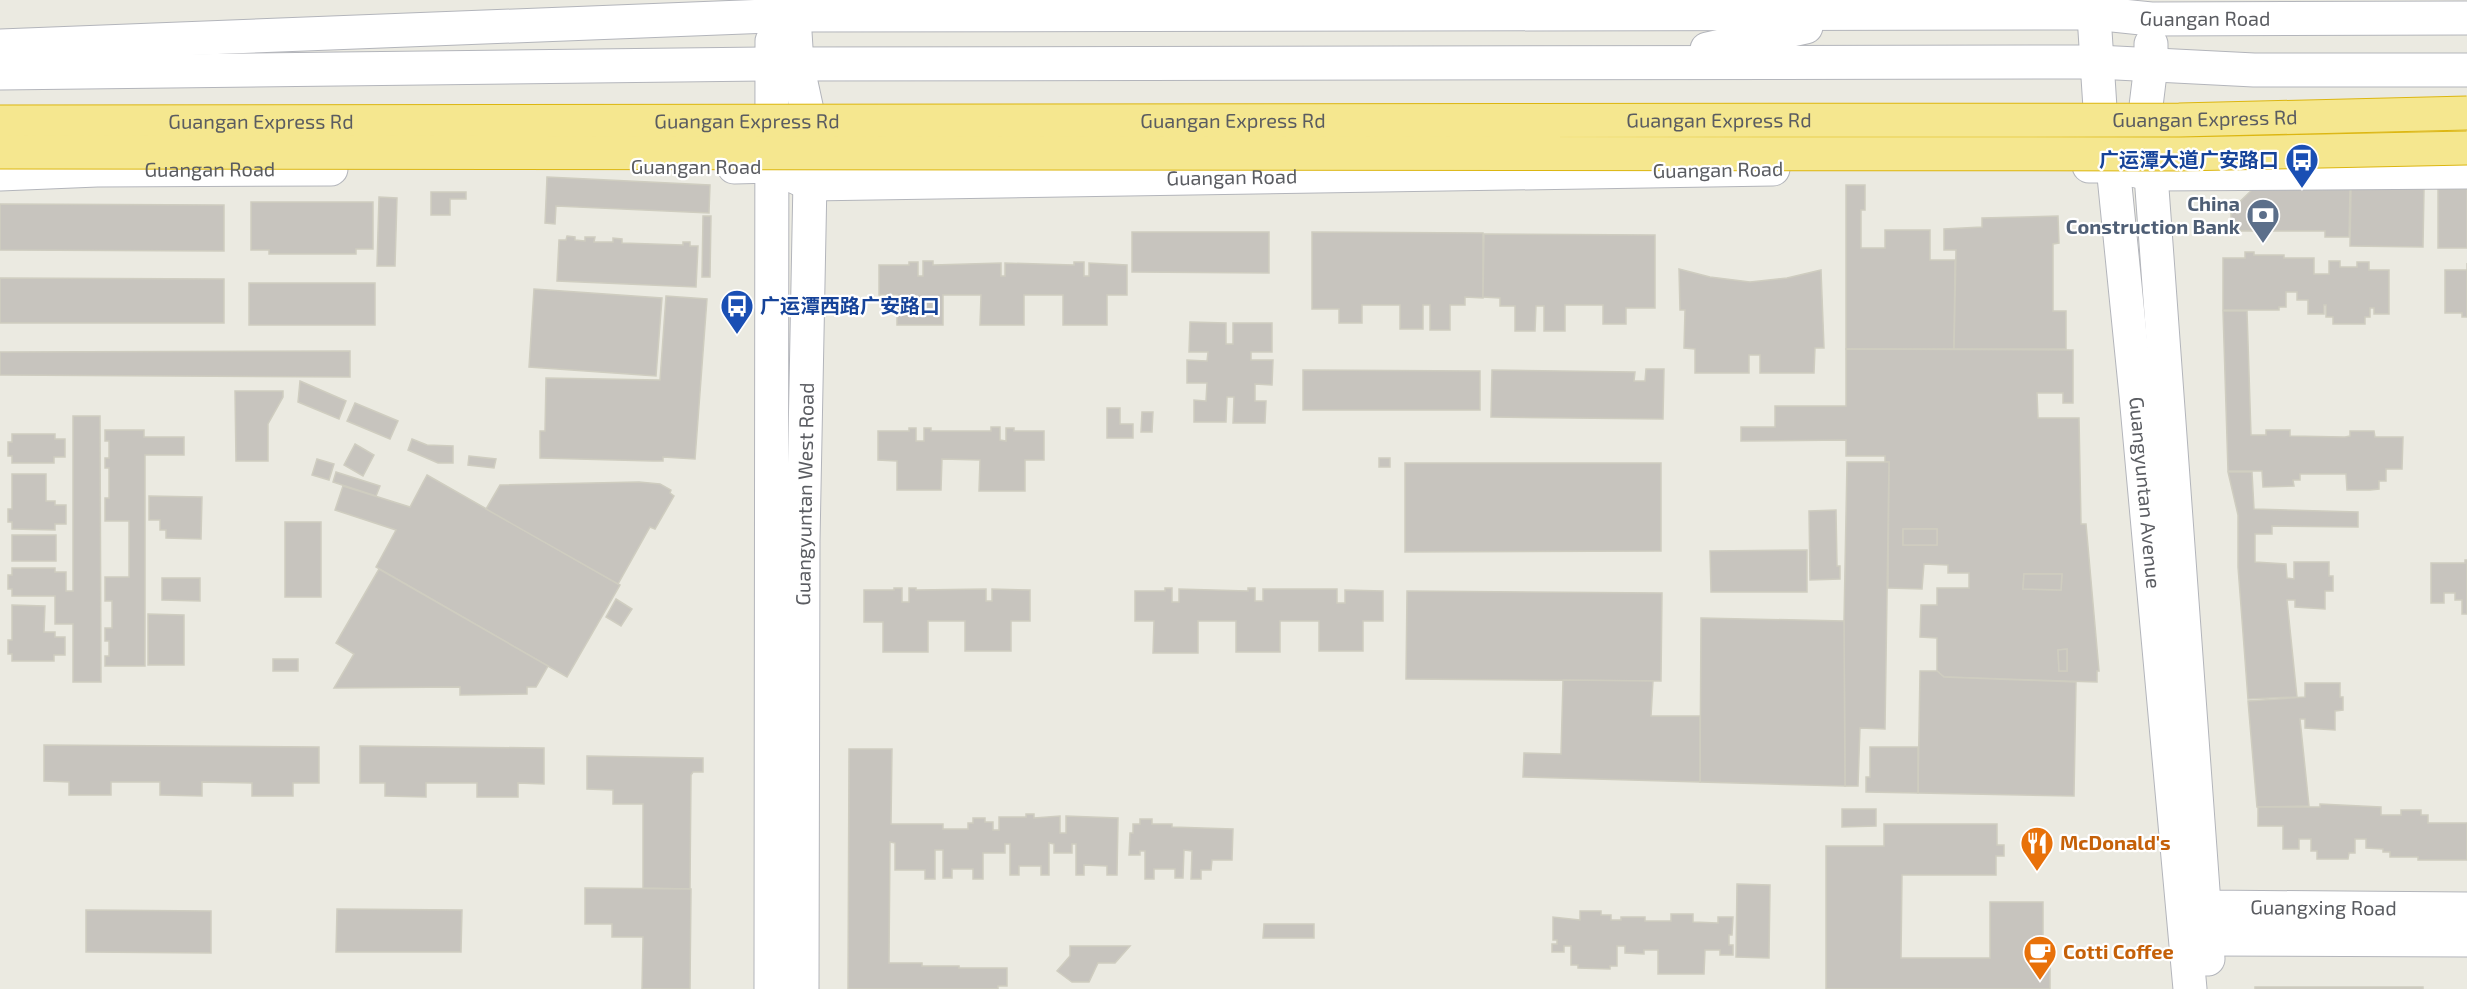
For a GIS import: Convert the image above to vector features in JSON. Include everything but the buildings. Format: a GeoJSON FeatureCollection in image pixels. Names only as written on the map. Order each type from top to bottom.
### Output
{"type":"FeatureCollection","features":[{"type":"Feature","properties":{"kind":"highway","name":"Guangan Express Rd"},"geometry":{"type":"LineString","coordinates":[[0,122],[2179,120],[2467,113]]}},
{"type":"Feature","properties":{"kind":"highway","name":"Guangan Express Rd"},"geometry":{"type":"LineString","coordinates":[[0,150],[2181,154],[2467,148]]}},
{"type":"Feature","properties":{"kind":"main road","name":"Guangan Road"},"geometry":{"type":"LineString","coordinates":[[0,46],[783,8],[1870,14],[2094,7],[2467,18]]}},
{"type":"Feature","properties":{"kind":"main road","name":"Guangyuntan Avenue"},"geometry":{"type":"LineString","coordinates":[[2094,7],[2100,108],[2113,166],[2139,430],[2194,917],[2211,989]]}},
{"type":"Feature","properties":{"kind":"main road","name":"Guangyuntan West Road"},"geometry":{"type":"LineString","coordinates":[[771,989],[772,166],[773,129],[784,64],[783,8]]}},
{"type":"Feature","properties":{"kind":"main road","name":"Guangyuntan Avenue"},"geometry":{"type":"LineString","coordinates":[[2151,10],[2151,65],[2146,106],[2194,917],[2190,989]]}},
{"type":"Feature","properties":{"kind":"main road"},"geometry":{"type":"LineString","coordinates":[[1644,63],[1870,14]]}},
{"type":"Feature","properties":{"kind":"main road"},"geometry":{"type":"LineString","coordinates":[[0,73],[784,64],[2097,62],[2254,70],[2467,70]]}},
{"type":"Feature","properties":{"kind":"main road","name":"Guangyuntan West Road"},"geometry":{"type":"LineString","coordinates":[[784,64],[811,129],[803,541],[802,989]]}},
{"type":"Feature","properties":{"kind":"main road"},"geometry":{"type":"LineString","coordinates":[[0,150],[131,133],[811,129],[2467,101]]}},
{"type":"Feature","properties":{"kind":"main road","name":"Guangan Road"},"geometry":{"type":"LineString","coordinates":[[0,174],[97,170],[772,166],[810,184],[2113,166],[2151,174],[2467,172]]}},
{"type":"Feature","properties":{"kind":"main road","name":"Guangxing Road"},"geometry":{"type":"LineString","coordinates":[[2194,917],[2467,909]]}},
{"type":"Feature","properties":{"kind":"main road","name":"Guangxing Road"},"geometry":{"type":"LineString","coordinates":[[2194,917],[2467,940]]}},
{"type":"Feature","properties":{"kind":"place","name":"广运潭大道广安路口"},"geometry":{"type":"Point","coordinates":[2302,189]}},
{"type":"Feature","properties":{"kind":"place","name":"China Construction Bank"},"geometry":{"type":"Point","coordinates":[2263,244]}},
{"type":"Feature","properties":{"kind":"place","name":"广运潭西路广安路口"},"geometry":{"type":"Point","coordinates":[737,335]}},
{"type":"Feature","properties":{"kind":"place","name":"McDonald's"},"geometry":{"type":"Point","coordinates":[2037,872]}},
{"type":"Feature","properties":{"kind":"place","name":"Cotti Coffee"},"geometry":{"type":"Point","coordinates":[2040,981]}}]}
